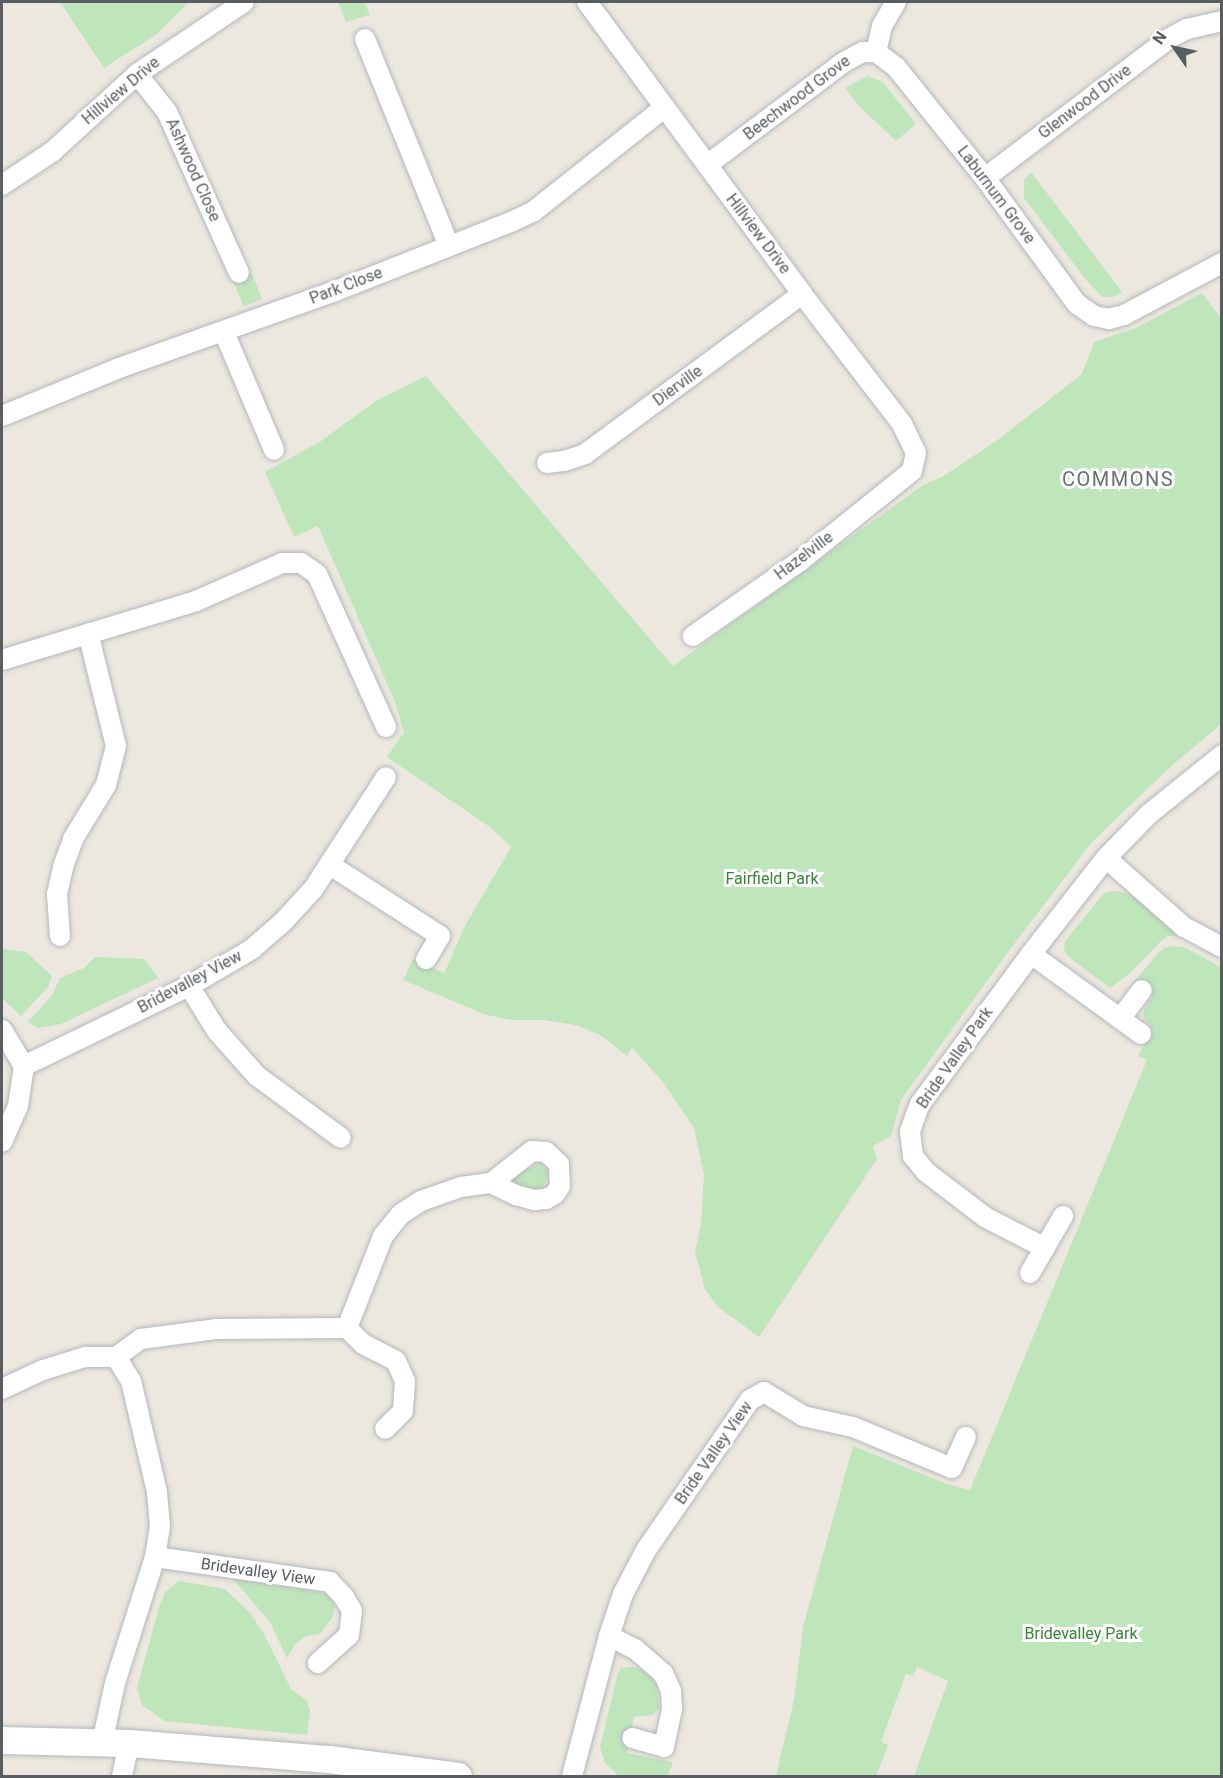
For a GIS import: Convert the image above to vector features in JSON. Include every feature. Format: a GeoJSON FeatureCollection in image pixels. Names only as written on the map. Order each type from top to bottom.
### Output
{"type":"FeatureCollection","features":[{"type":"Feature","properties":{"kind":"street","name":"Hillview Drive"},"geometry":{"type":"LineString","coordinates":[[2,185],[52,152],[137,74],[244,2]]}},
{"type":"Feature","properties":{"kind":"street","name":"Hillview Drive"},"geometry":{"type":"LineString","coordinates":[[587,2],[802,294],[902,424],[916,453],[912,471]]}},
{"type":"Feature","properties":{"kind":"street"},"geometry":{"type":"LineString","coordinates":[[876,52],[882,26],[896,2]]}},
{"type":"Feature","properties":{"kind":"street","name":"Glenwood Drive"},"geometry":{"type":"LineString","coordinates":[[985,178],[1168,39],[1187,29],[1221,21]]}},
{"type":"Feature","properties":{"kind":"street"},"geometry":{"type":"LineString","coordinates":[[365,39],[449,246]]}},
{"type":"Feature","properties":{"kind":"street","name":"Beechwood Grove"},"geometry":{"type":"LineString","coordinates":[[707,165],[844,62],[863,52],[876,52]]}},
{"type":"Feature","properties":{"kind":"street","name":"Laburnum Grove"},"geometry":{"type":"LineString","coordinates":[[876,52],[896,67],[985,178],[1077,304],[1094,316],[1109,319],[1124,315],[1221,263]]}},
{"type":"Feature","properties":{"kind":"street","name":"Ashwood Close"},"geometry":{"type":"LineString","coordinates":[[137,74],[167,112],[239,273]]}},
{"type":"Feature","properties":{"kind":"street","name":"Park Close"},"geometry":{"type":"LineString","coordinates":[[2,416],[119,368],[224,332],[534,211],[664,108]]}},
{"type":"Feature","properties":{"kind":"street","name":"Dierville"},"geometry":{"type":"LineString","coordinates":[[547,463],[564,461],[585,454],[802,294]]}},
{"type":"Feature","properties":{"kind":"street"},"geometry":{"type":"LineString","coordinates":[[224,332],[274,450]]}},
{"type":"Feature","properties":{"kind":"street","name":"Hazelville"},"geometry":{"type":"LineString","coordinates":[[693,636],[800,561],[912,471]]}},
{"type":"Feature","properties":{"kind":"street"},"geometry":{"type":"LineString","coordinates":[[2,660],[196,601],[282,563],[301,563],[316,574],[386,727]]}},
{"type":"Feature","properties":{"kind":"street"},"geometry":{"type":"LineString","coordinates":[[60,936],[57,894],[63,867],[80,826],[106,784],[116,746],[109,710],[88,633]]}},
{"type":"Feature","properties":{"kind":"street","name":"Bride Valley Park"},"geometry":{"type":"LineString","coordinates":[[1045,1248],[985,1217],[926,1172],[913,1156],[910,1131],[920,1104],[1031,954],[1106,858],[1149,814],[1221,755]]}},
{"type":"Feature","properties":{"kind":"street","name":"Bridevalley View"},"geometry":{"type":"LineString","coordinates":[[24,1066],[189,986],[252,949],[295,910],[330,865],[386,777]]}},
{"type":"Feature","properties":{"kind":"street"},"geometry":{"type":"LineString","coordinates":[[1106,858],[1184,927],[1221,947]]}},
{"type":"Feature","properties":{"kind":"street"},"geometry":{"type":"LineString","coordinates":[[330,865],[440,936],[426,959]]}},
{"type":"Feature","properties":{"kind":"street"},"geometry":{"type":"LineString","coordinates":[[1031,954],[1141,1034]]}},
{"type":"Feature","properties":{"kind":"street"},"geometry":{"type":"LineString","coordinates":[[189,986],[217,1031],[257,1076],[341,1138]]}},
{"type":"Feature","properties":{"kind":"street"},"geometry":{"type":"LineString","coordinates":[[1120,1019],[1142,990]]}},
{"type":"Feature","properties":{"kind":"street"},"geometry":{"type":"LineString","coordinates":[[2,1030],[24,1066],[18,1106],[2,1142]]}},
{"type":"Feature","properties":{"kind":"street"},"geometry":{"type":"LineString","coordinates":[[346,1328],[383,1236],[401,1214],[421,1200],[439,1193],[461,1187],[491,1184]]}},
{"type":"Feature","properties":{"kind":"street"},"geometry":{"type":"LineString","coordinates":[[1030,1273],[1063,1215]]}},
{"type":"Feature","properties":{"kind":"street"},"geometry":{"type":"LineString","coordinates":[[2,1389],[64,1363],[85,1357],[117,1357],[141,1339],[217,1329],[346,1328],[363,1344],[396,1360],[405,1381],[403,1412],[385,1429]]}},
{"type":"Feature","properties":{"kind":"street"},"geometry":{"type":"LineString","coordinates":[[117,1357],[130,1381],[157,1492],[160,1526],[155,1557],[115,1683],[116,1743],[122,1776]]}},
{"type":"Feature","properties":{"kind":"street","name":"Bride Valley View"},"geometry":{"type":"LineString","coordinates":[[572,1776],[609,1636],[623,1594],[646,1550],[741,1413],[757,1394],[764,1392],[803,1416],[853,1427],[952,1468],[966,1437]]}},
{"type":"Feature","properties":{"kind":"street","name":"Bridevalley View"},"geometry":{"type":"LineString","coordinates":[[155,1557],[330,1582],[344,1597],[352,1611],[349,1635],[318,1663]]}},
{"type":"Feature","properties":{"kind":"street"},"geometry":{"type":"LineString","coordinates":[[609,1636],[635,1649],[663,1673],[671,1691],[672,1709],[664,1747],[632,1738]]}},
{"type":"Feature","properties":{"kind":"street"},"geometry":{"type":"LineString","coordinates":[[2,1740],[116,1743],[329,1759],[458,1776]]}},
{"type":"Feature","properties":{"kind":"green space"},"geometry":{"type":"Polygon","coordinates":[[[60,2],[189,2],[157,34],[104,68],[60,2]]]}},
{"type":"Feature","properties":{"kind":"green space"},"geometry":{"type":"Polygon","coordinates":[[[338,2],[364,2],[370,15],[346,22],[338,2]]]}},
{"type":"Feature","properties":{"kind":"green space"},"geometry":{"type":"Polygon","coordinates":[[[868,76],[883,82],[916,124],[896,141],[859,106],[845,88],[868,76]]]}},
{"type":"Feature","properties":{"kind":"green space"},"geometry":{"type":"Polygon","coordinates":[[[1031,172],[1122,292],[1113,297],[1102,297],[1086,280],[1024,198],[1024,180],[1031,172]]]}},
{"type":"Feature","properties":{"kind":"green space"},"geometry":{"type":"Polygon","coordinates":[[[252,274],[262,299],[244,307],[233,281],[252,274]]]}},
{"type":"Feature","properties":{"kind":"green space","name":"Fairfield Park"},"geometry":{"type":"Polygon","coordinates":[[[1202,293],[1221,318],[1221,724],[1168,769],[1092,842],[1008,952],[901,1100],[891,1136],[873,1146],[877,1159],[759,1337],[718,1307],[705,1289],[695,1252],[701,1224],[704,1175],[694,1128],[663,1082],[632,1048],[627,1056],[602,1036],[576,1025],[543,1020],[513,1020],[486,1015],[403,980],[413,959],[444,973],[466,924],[511,847],[490,827],[387,757],[404,732],[395,702],[318,526],[294,537],[265,472],[321,441],[376,401],[426,376],[673,666],[923,485],[942,477],[999,439],[1082,374],[1094,342],[1136,328],[1202,293]]]}},
{"type":"Feature","properties":{"kind":"green space"},"geometry":{"type":"Polygon","coordinates":[[[1116,891],[1129,894],[1184,936],[1168,936],[1129,974],[1110,988],[1071,959],[1064,951],[1065,941],[1104,893],[1116,891]]]}},
{"type":"Feature","properties":{"kind":"green space","name":"Bridevalley Park"},"geometry":{"type":"Polygon","coordinates":[[[1184,947],[1221,967],[1221,1776],[914,1776],[948,1681],[917,1667],[913,1676],[906,1673],[881,1742],[888,1745],[876,1776],[776,1776],[794,1700],[803,1627],[853,1446],[947,1484],[970,1490],[1147,1060],[1138,1056],[1153,1030],[1143,1017],[1144,1009],[1153,996],[1134,982],[1157,954],[1164,948],[1184,947]]]}},
{"type":"Feature","properties":{"kind":"green space"},"geometry":{"type":"Polygon","coordinates":[[[2,949],[26,952],[52,976],[48,987],[21,1016],[2,998],[2,949]]]}},
{"type":"Feature","properties":{"kind":"green space"},"geometry":{"type":"Polygon","coordinates":[[[95,957],[145,959],[158,978],[61,1024],[38,1028],[28,1022],[52,995],[60,978],[84,968],[95,957]]]}},
{"type":"Feature","properties":{"kind":"green space"},"geometry":{"type":"Polygon","coordinates":[[[540,1163],[550,1173],[543,1187],[534,1189],[513,1184],[513,1180],[524,1170],[540,1163]]]}},
{"type":"Feature","properties":{"kind":"green space"},"geometry":{"type":"Polygon","coordinates":[[[233,1579],[323,1593],[330,1597],[335,1607],[332,1618],[320,1634],[306,1636],[295,1644],[287,1658],[270,1622],[233,1579]]]}},
{"type":"Feature","properties":{"kind":"green space"},"geometry":{"type":"Polygon","coordinates":[[[179,1581],[225,1589],[250,1613],[264,1634],[291,1689],[307,1701],[310,1712],[307,1735],[164,1721],[142,1705],[137,1688],[159,1607],[165,1592],[179,1581]]]}},
{"type":"Feature","properties":{"kind":"green space"},"geometry":{"type":"Polygon","coordinates":[[[621,1668],[641,1669],[657,1684],[659,1708],[653,1715],[634,1717],[627,1753],[673,1762],[668,1776],[618,1775],[605,1763],[600,1747],[618,1673],[621,1668]]]}},
{"type":"Feature","properties":{"kind":"district","name":"COMMONS"},"geometry":{"type":"Point","coordinates":[1118,479]}}]}
